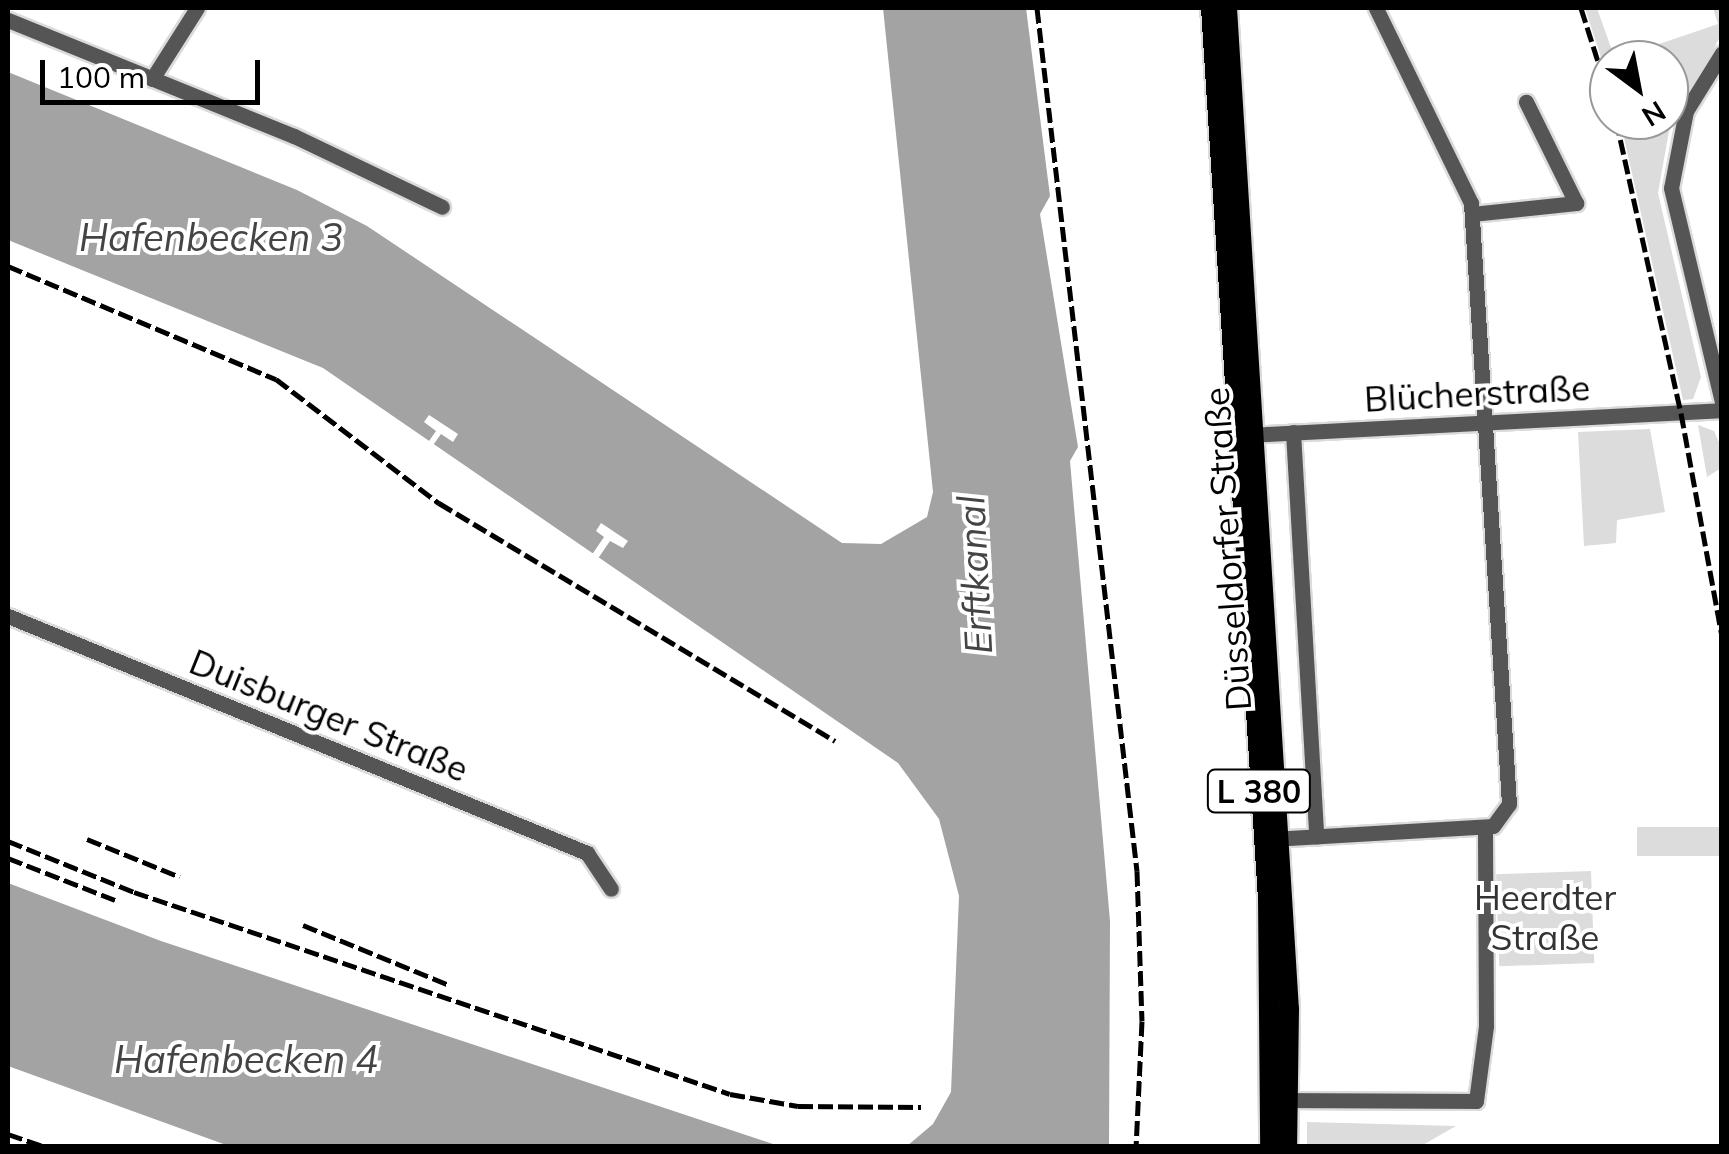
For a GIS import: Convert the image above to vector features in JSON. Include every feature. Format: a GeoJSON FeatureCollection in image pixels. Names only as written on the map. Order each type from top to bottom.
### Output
{"type":"FeatureCollection","features":[{"type":"Feature","properties":{"kind":"main road","name":"Düsseldorfer Straße"},"geometry":{"type":"LineString","coordinates":[[1210,8],[1271,839],[1280,1100],[1286,1146]]}},
{"type":"Feature","properties":{"kind":"main road","name":"Düsseldorfer Straße"},"geometry":{"type":"LineString","coordinates":[[1226,8],[1243,435]]}},
{"type":"Feature","properties":{"kind":"main road","name":"Düsseldorfer Straße"},"geometry":{"type":"LineString","coordinates":[[1270,1146],[1280,1100]]}},
{"type":"Feature","properties":{"kind":"street"},"geometry":{"type":"LineString","coordinates":[[152,79],[198,8]]}},
{"type":"Feature","properties":{"kind":"street"},"geometry":{"type":"LineString","coordinates":[[1271,839],[1486,827],[1498,824],[1509,804],[1472,214],[1458,172],[1376,8]]}},
{"type":"Feature","properties":{"kind":"street"},"geometry":{"type":"LineString","coordinates":[[8,20],[442,207]]}},
{"type":"Feature","properties":{"kind":"street"},"geometry":{"type":"LineString","coordinates":[[1722,53],[1686,111],[1671,188],[1722,402]]}},
{"type":"Feature","properties":{"kind":"street"},"geometry":{"type":"LineString","coordinates":[[1472,214],[1576,204],[1526,102]]}},
{"type":"Feature","properties":{"kind":"street","name":"Blücherstraße"},"geometry":{"type":"LineString","coordinates":[[1243,435],[1722,410]]}},
{"type":"Feature","properties":{"kind":"street","name":"Düsseldorfer Straße"},"geometry":{"type":"LineString","coordinates":[[1292,432],[1316,836]]}},
{"type":"Feature","properties":{"kind":"street","name":"Duisburger Straße"},"geometry":{"type":"LineString","coordinates":[[8,616],[586,853],[611,890]]}},
{"type":"Feature","properties":{"kind":"street"},"geometry":{"type":"LineString","coordinates":[[1280,1100],[1476,1101],[1486,1026],[1486,827]]}},
{"type":"Feature","properties":{"kind":"green space"},"geometry":{"type":"Polygon","coordinates":[[[1585,8],[1597,8],[1608,40],[1595,40],[1585,8]]]}},
{"type":"Feature","properties":{"kind":"green space"},"geometry":{"type":"Polygon","coordinates":[[[1713,8],[1721,8],[1721,35],[1689,94],[1689,40],[1671,40],[1718,24],[1713,8]]]}},
{"type":"Feature","properties":{"kind":"green space"},"geometry":{"type":"Polygon","coordinates":[[[1624,140],[1667,140],[1658,193],[1701,377],[1693,399],[1683,400],[1624,140]]]}},
{"type":"Feature","properties":{"kind":"green space"},"geometry":{"type":"Polygon","coordinates":[[[1698,425],[1714,431],[1721,447],[1721,468],[1707,477],[1698,425]]]}},
{"type":"Feature","properties":{"kind":"green space"},"geometry":{"type":"Polygon","coordinates":[[[1650,429],[1665,512],[1617,520],[1616,543],[1584,546],[1578,432],[1650,429]]]}},
{"type":"Feature","properties":{"kind":"green space"},"geometry":{"type":"Polygon","coordinates":[[[1637,827],[1721,827],[1721,856],[1637,856],[1637,827]]]}},
{"type":"Feature","properties":{"kind":"green space","name":"Heerdter Straße"},"geometry":{"type":"Polygon","coordinates":[[[1591,871],[1594,963],[1499,966],[1496,874],[1591,871]]]}},
{"type":"Feature","properties":{"kind":"green space"},"geometry":{"type":"Polygon","coordinates":[[[1307,1122],[1456,1126],[1421,1146],[1307,1146],[1307,1122]]]}},
{"type":"Feature","properties":{"kind":"water"},"geometry":{"type":"Polygon","coordinates":[[[883,8],[1026,8],[1050,196],[1040,214],[1078,447],[1070,461],[1110,921],[1109,1146],[907,1146],[933,1124],[951,1092],[959,896],[939,819],[898,763],[323,368],[8,240],[8,72],[297,190],[367,226],[842,543],[881,544],[927,517],[933,492],[883,8]]]}},
{"type":"Feature","properties":{"kind":"water","name":"Hafenbecken 4"},"geometry":{"type":"Polygon","coordinates":[[[8,883],[161,941],[779,1146],[229,1146],[8,1066],[8,883]]]}},
{"type":"Feature","properties":{"kind":"pier"},"geometry":{"type":"Polygon","coordinates":[[[429,415],[458,434],[453,442],[441,434],[431,448],[427,444],[436,431],[424,422],[429,415]]]}},
{"type":"Feature","properties":{"kind":"pier"},"geometry":{"type":"Polygon","coordinates":[[[601,523],[628,541],[623,548],[610,541],[597,560],[591,556],[604,537],[596,531],[601,523]]]}},
{"type":"Feature","properties":{"kind":"tram line"},"geometry":{"type":"LineString","coordinates":[[1222,8],[1279,899],[1281,1146]]}},
{"type":"Feature","properties":{"kind":"railway"},"geometry":{"type":"LineString","coordinates":[[1037,8],[1137,871],[1142,1021],[1136,1146]]}},
{"type":"Feature","properties":{"kind":"railway"},"geometry":{"type":"LineString","coordinates":[[1581,8],[1591,40]]}},
{"type":"Feature","properties":{"kind":"railway"},"geometry":{"type":"LineString","coordinates":[[1620,140],[1681,413],[1722,636]]}},
{"type":"Feature","properties":{"kind":"railway"},"geometry":{"type":"LineString","coordinates":[[8,266],[276,379],[439,503],[835,741]]}},
{"type":"Feature","properties":{"kind":"railway"},"geometry":{"type":"LineString","coordinates":[[87,839],[180,877]]}},
{"type":"Feature","properties":{"kind":"railway"},"geometry":{"type":"LineString","coordinates":[[8,841],[134,892],[730,1094],[798,1106],[921,1107]]}},
{"type":"Feature","properties":{"kind":"railway"},"geometry":{"type":"LineString","coordinates":[[8,858],[115,900]]}},
{"type":"Feature","properties":{"kind":"railway"},"geometry":{"type":"LineString","coordinates":[[303,925],[449,985]]}},
{"type":"Feature","properties":{"kind":"railway"},"geometry":{"type":"LineString","coordinates":[[8,1134],[43,1146]]}},
{"type":"Feature","properties":{"kind":"water label","name":"Hafenbecken 3"},"geometry":{"type":"Point","coordinates":[211,238]}},
{"type":"Feature","properties":{"kind":"water label","name":"Erftkanal"},"geometry":{"type":"Point","coordinates":[975,575]}}]}
